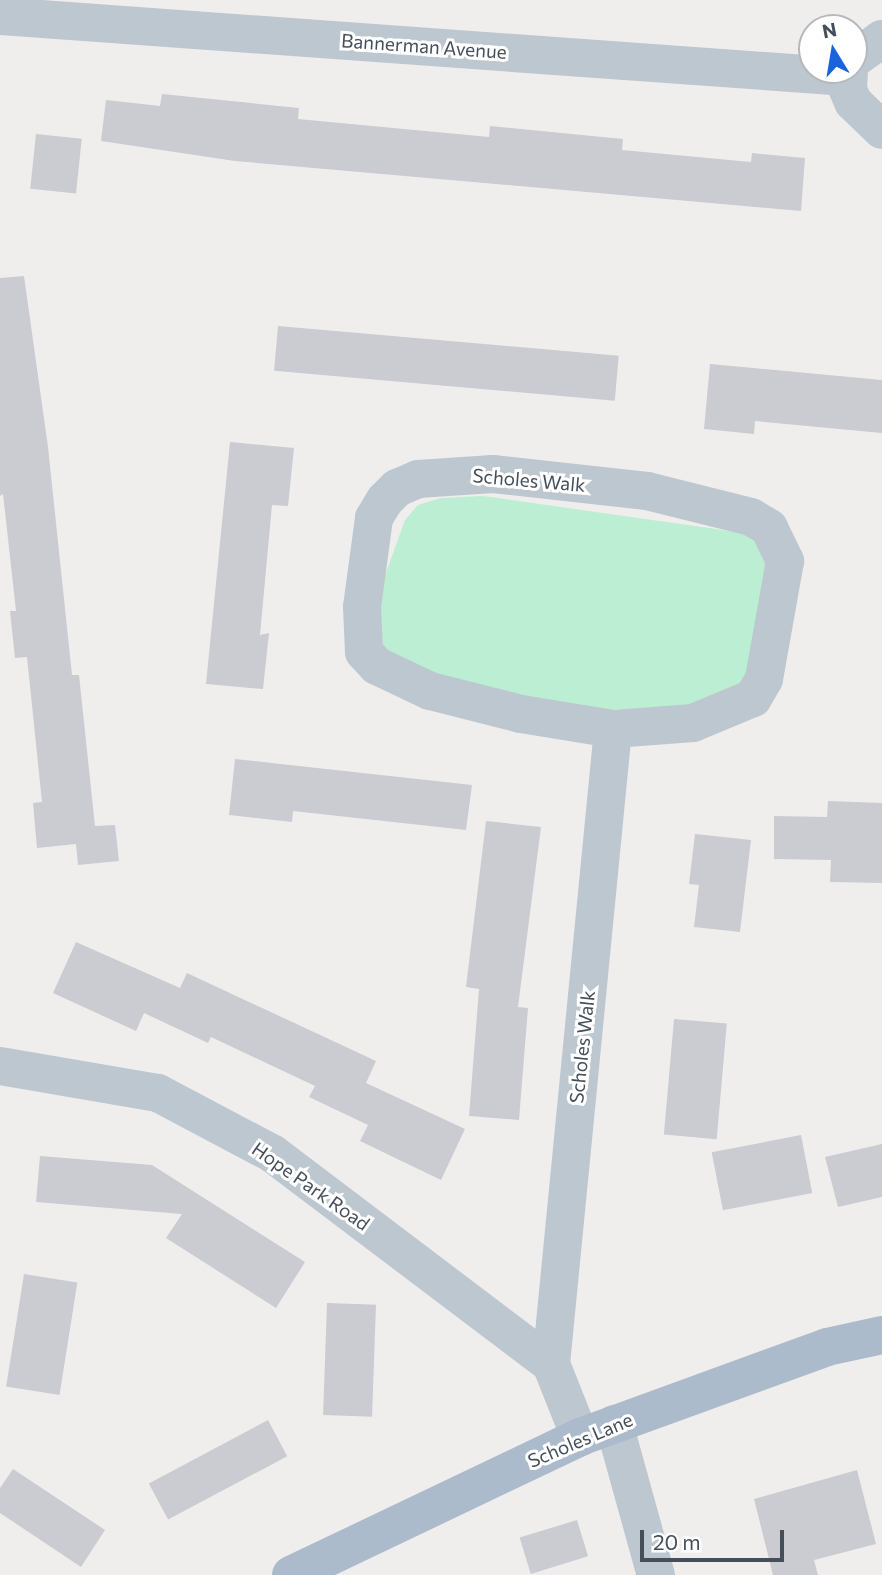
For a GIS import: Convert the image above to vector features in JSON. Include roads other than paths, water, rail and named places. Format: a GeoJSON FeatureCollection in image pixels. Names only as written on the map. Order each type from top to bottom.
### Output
{"type":"FeatureCollection","features":[{"type":"Feature","properties":{"kind":"main road","name":"Scholes Lane"},"geometry":{"type":"LineString","coordinates":[[291,1575],[597,1430],[827,1347],[882,1335]]}},
{"type":"Feature","properties":{"kind":"street","name":"Bannerman Avenue"},"geometry":{"type":"LineString","coordinates":[[0,16],[798,66]]}},
{"type":"Feature","properties":{"kind":"street"},"geometry":{"type":"LineString","coordinates":[[868,52],[882,39]]}},
{"type":"Feature","properties":{"kind":"street"},"geometry":{"type":"LineString","coordinates":[[851,84],[853,102],[882,130]]}},
{"type":"Feature","properties":{"kind":"street","name":"Scholes Walk"},"geometry":{"type":"LineString","coordinates":[[442,475],[506,476],[647,491],[751,517],[769,528],[785,561],[764,679],[753,698],[693,723],[613,729],[521,714],[430,691],[377,666],[364,652],[362,607],[374,518],[397,488],[442,475]]}},
{"type":"Feature","properties":{"kind":"street","name":"Scholes Walk"},"geometry":{"type":"LineString","coordinates":[[551,1364],[613,729]]}},
{"type":"Feature","properties":{"kind":"street","name":"Hope Park Road"},"geometry":{"type":"LineString","coordinates":[[0,1066],[158,1093],[273,1154],[551,1364],[568,1401],[597,1430],[656,1575]]}}]}
